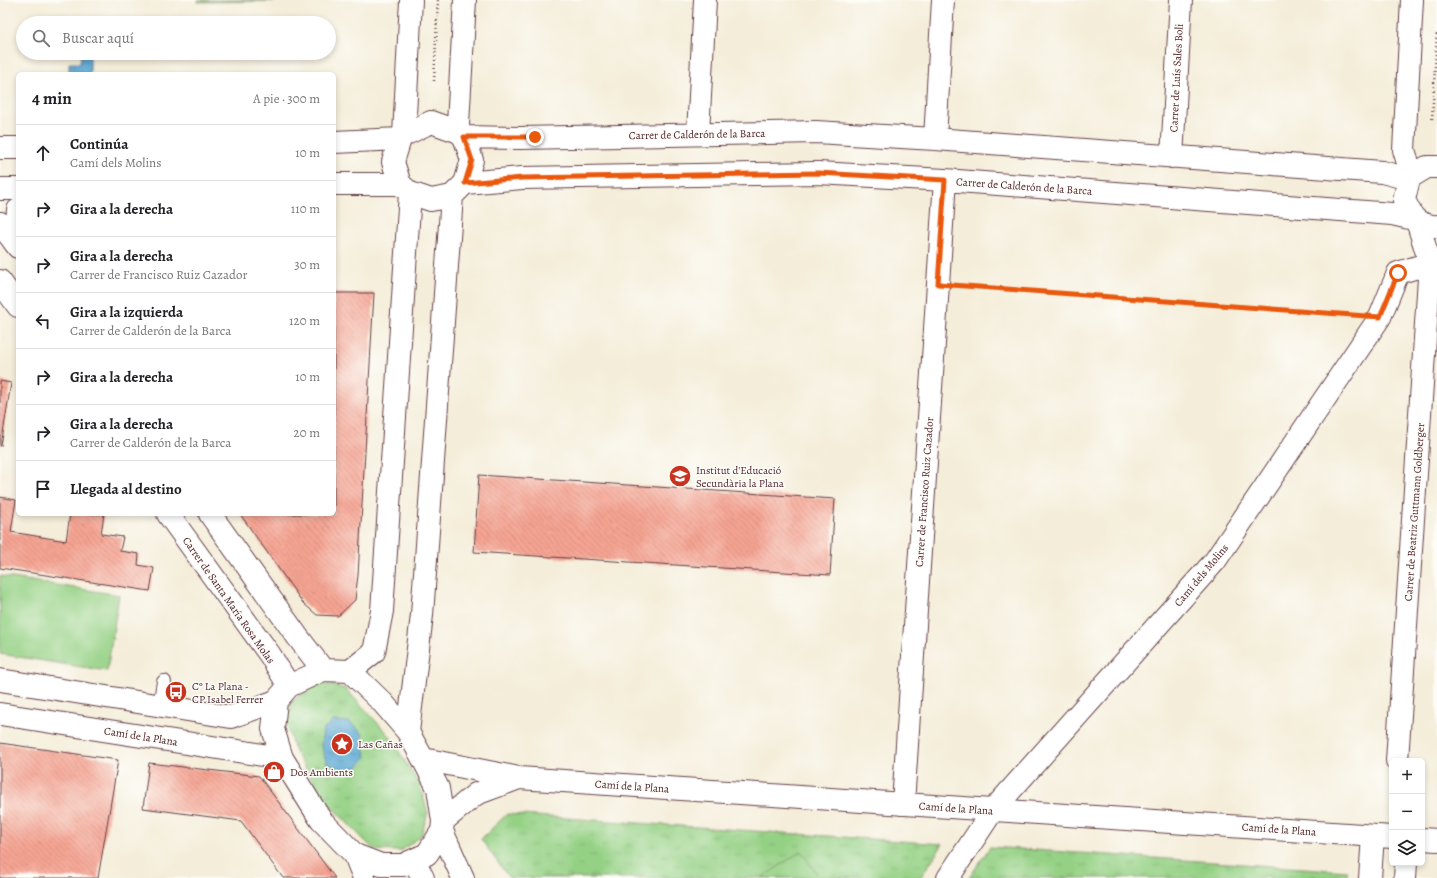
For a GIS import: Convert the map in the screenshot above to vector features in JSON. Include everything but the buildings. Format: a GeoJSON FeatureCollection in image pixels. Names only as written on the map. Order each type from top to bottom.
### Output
{"type":"FeatureCollection","features":[{"type":"Feature","properties":{"kind":"street"},"geometry":{"type":"LineString","coordinates":[[0,680],[231,717],[282,693],[323,670],[350,671],[374,652],[382,611],[405,189],[393,162],[402,137],[411,0]]}},
{"type":"Feature","properties":{"kind":"street"},"geometry":{"type":"LineString","coordinates":[[408,732],[422,615],[459,189],[472,160],[458,124],[465,0]]}},
{"type":"Feature","properties":{"kind":"street"},"geometry":{"type":"LineString","coordinates":[[698,134],[706,0]]}},
{"type":"Feature","properties":{"kind":"street"},"geometry":{"type":"LineString","coordinates":[[935,139],[943,0]]}},
{"type":"Feature","properties":{"kind":"street","name":"Carrer de Luís Sales Boli"},"geometry":{"type":"LineString","coordinates":[[1172,157],[1181,0]]}},
{"type":"Feature","properties":{"kind":"street"},"geometry":{"type":"LineString","coordinates":[[1412,0],[1404,150],[1410,177],[1427,166],[1437,167]]}},
{"type":"Feature","properties":{"kind":"street"},"geometry":{"type":"LineString","coordinates":[[336,142],[402,137],[431,122],[461,135]]}},
{"type":"Feature","properties":{"kind":"street","name":"Carrer de Calderón de la Barca"},"geometry":{"type":"LineString","coordinates":[[461,135],[520,138],[816,132],[935,139],[1382,172],[1410,177]]}},
{"type":"Feature","properties":{"kind":"street"},"geometry":{"type":"LineString","coordinates":[[0,148],[16,148]]}},
{"type":"Feature","properties":{"kind":"street","name":"Carrer de Calderón de la Barca"},"geometry":{"type":"LineString","coordinates":[[459,189],[522,178],[818,173],[945,180],[1392,214],[1423,222]]}},
{"type":"Feature","properties":{"kind":"street","name":"Carrer de Beatriz Guttmann Goldberger"},"geometry":{"type":"LineString","coordinates":[[1397,758],[1434,256],[1423,222],[1404,200],[1410,177]]}},
{"type":"Feature","properties":{"kind":"street","name":"Carrer de Francisco Ruiz Cazador"},"geometry":{"type":"LineString","coordinates":[[903,804],[945,180]]}},
{"type":"Feature","properties":{"kind":"street"},"geometry":{"type":"LineString","coordinates":[[336,184],[405,189],[431,200],[459,189]]}},
{"type":"Feature","properties":{"kind":"street"},"geometry":{"type":"LineString","coordinates":[[0,189],[16,189]]}},
{"type":"Feature","properties":{"kind":"street"},"geometry":{"type":"LineString","coordinates":[[0,224],[16,244]]}},
{"type":"Feature","properties":{"kind":"street","name":"Camí dels Molins"},"geometry":{"type":"LineString","coordinates":[[948,878],[993,810],[1215,561],[1380,317],[1398,273],[1434,256]]}},
{"type":"Feature","properties":{"kind":"street"},"geometry":{"type":"LineString","coordinates":[[0,281],[16,303]]}},
{"type":"Feature","properties":{"kind":"street","name":"Carrer de Santa María Rosa Molas"},"geometry":{"type":"LineString","coordinates":[[169,516],[270,655],[282,693]]}},
{"type":"Feature","properties":{"kind":"street"},"geometry":{"type":"LineString","coordinates":[[211,516],[323,670]]}},
{"type":"Feature","properties":{"kind":"street"},"geometry":{"type":"LineString","coordinates":[[350,671],[383,703],[408,732],[423,759],[438,788],[443,826],[463,878]]}},
{"type":"Feature","properties":{"kind":"street"},"geometry":{"type":"LineString","coordinates":[[282,693],[273,729],[282,758],[321,820],[355,855],[364,878]]}},
{"type":"Feature","properties":{"kind":"street","name":"Camí de la Plana"},"geometry":{"type":"LineString","coordinates":[[0,714],[282,758]]}},
{"type":"Feature","properties":{"kind":"street","name":"Camí de la Plana"},"geometry":{"type":"LineString","coordinates":[[423,759],[519,778],[1382,836]]}},
{"type":"Feature","properties":{"kind":"street","name":"Camí de la Plana"},"geometry":{"type":"LineString","coordinates":[[412,870],[427,854],[443,826],[476,794],[519,778]]}},
{"type":"Feature","properties":{"kind":"street"},"geometry":{"type":"LineString","coordinates":[[1370,878],[1382,836]]}},
{"type":"Feature","properties":{"kind":"street"},"geometry":{"type":"LineString","coordinates":[[1425,839],[1437,840]]}},
{"type":"Feature","properties":{"kind":"street"},"geometry":{"type":"LineString","coordinates":[[355,855],[381,866],[412,870]]}},
{"type":"Feature","properties":{"kind":"street"},"geometry":{"type":"LineString","coordinates":[[1406,866],[1406,878]]}},
{"type":"Feature","properties":{"kind":"lane"},"geometry":{"type":"LineString","coordinates":[[160,706],[164,682]]}},
{"type":"Feature","properties":{"kind":"path"},"geometry":{"type":"LineString","coordinates":[[434,81],[438,0]]}},
{"type":"Feature","properties":{"kind":"path"},"geometry":{"type":"LineString","coordinates":[[1432,119],[1437,33]]}},
{"type":"Feature","properties":{"kind":"path"},"geometry":{"type":"LineString","coordinates":[[406,80],[460,82]]}},
{"type":"Feature","properties":{"kind":"path"},"geometry":{"type":"LineString","coordinates":[[938,284],[1380,317]]}},
{"type":"Feature","properties":{"kind":"green space"},"geometry":{"type":"Polygon","coordinates":[[[198,0],[275,0],[275,1],[198,2],[198,0]]]}},
{"type":"Feature","properties":{"kind":"green space"},"geometry":{"type":"Polygon","coordinates":[[[0,576],[119,595],[107,671],[0,654],[0,576]]]}},
{"type":"Feature","properties":{"kind":"green space"},"geometry":{"type":"Polygon","coordinates":[[[323,683],[346,689],[389,735],[420,786],[428,813],[421,836],[401,851],[374,850],[325,800],[295,752],[286,723],[291,702],[309,689],[323,683]]]}},
{"type":"Feature","properties":{"kind":"green space"},"geometry":{"type":"Polygon","coordinates":[[[507,814],[943,844],[920,878],[509,878],[481,839],[507,814]]]}},
{"type":"Feature","properties":{"kind":"green space"},"geometry":{"type":"Polygon","coordinates":[[[990,847],[1347,871],[1347,878],[969,878],[990,847]]]}},
{"type":"Feature","properties":{"kind":"green space"},"geometry":{"type":"Polygon","coordinates":[[[801,851],[820,878],[762,878],[801,851]]]}},
{"type":"Feature","properties":{"kind":"water"},"geometry":{"type":"Polygon","coordinates":[[[80,60],[90,60],[90,72],[69,72],[69,63],[80,63],[80,60]]]}},
{"type":"Feature","properties":{"kind":"water"},"geometry":{"type":"Polygon","coordinates":[[[333,721],[349,722],[362,733],[366,757],[357,768],[345,770],[327,763],[321,746],[323,730],[333,721]]]}},
{"type":"Feature","properties":{"kind":"place","name":"Institut d'Educació Secundària la Plana"},"geometry":{"type":"Point","coordinates":[680,476]}},
{"type":"Feature","properties":{"kind":"place","name":"Cº La Plana - CP Isabel Ferrer"},"geometry":{"type":"Point","coordinates":[176,692]}},
{"type":"Feature","properties":{"kind":"place","name":"Las Cañas"},"geometry":{"type":"Point","coordinates":[342,744]}},
{"type":"Feature","properties":{"kind":"place","name":"Dos Ambients"},"geometry":{"type":"Point","coordinates":[274,772]}},
{"type":"Feature","properties":{"kind":"route"},"geometry":{"type":"LineString","coordinates":[[535,137],[464,137],[472,160],[465,183],[522,178],[818,173],[945,180],[938,284],[1380,317],[1398,273]]}}]}
